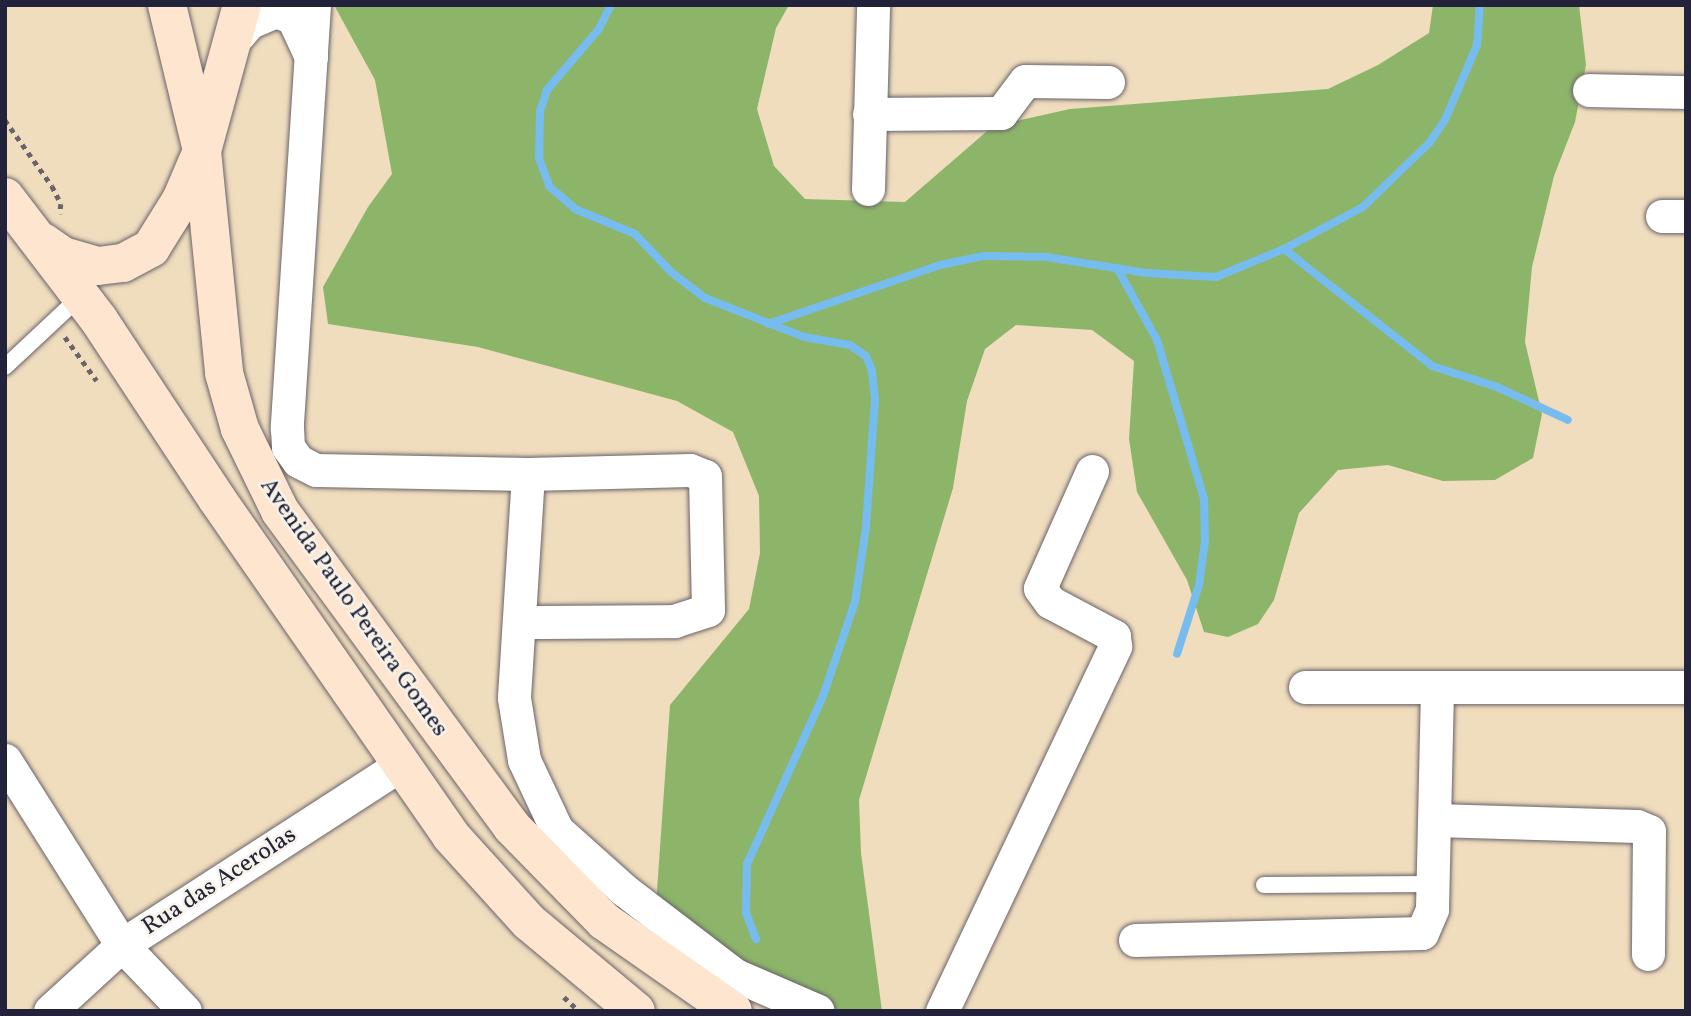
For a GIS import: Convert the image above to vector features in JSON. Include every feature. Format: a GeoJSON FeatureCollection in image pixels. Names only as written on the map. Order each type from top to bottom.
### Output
{"type":"FeatureCollection","features":[{"type":"Feature","properties":{"kind":"main road","name":"Avenida Paulo Pereira Gomes"},"geometry":{"type":"LineString","coordinates":[[167,5],[202,151],[224,373],[244,438],[280,511],[512,827],[604,921],[733,1011]]}},
{"type":"Feature","properties":{"kind":"main road"},"geometry":{"type":"LineString","coordinates":[[20,221],[63,256],[86,264],[110,265],[135,259],[162,234],[202,151],[228,47],[242,5]]}},
{"type":"Feature","properties":{"kind":"main road","name":"Avenida Paulo Pereira Gomes"},"geometry":{"type":"LineString","coordinates":[[20,221],[81,296],[444,827],[499,892],[618,1005]]}},
{"type":"Feature","properties":{"kind":"street"},"geometry":{"type":"LineString","coordinates":[[314,5],[313,63],[288,447],[298,461],[316,470],[528,474],[690,470],[705,476],[708,610],[675,621],[519,622]]}},
{"type":"Feature","properties":{"kind":"street"},"geometry":{"type":"LineString","coordinates":[[868,189],[873,5]]}},
{"type":"Feature","properties":{"kind":"street"},"geometry":{"type":"LineString","coordinates":[[228,47],[262,15],[286,13],[301,28],[313,63]]}},
{"type":"Feature","properties":{"kind":"street"},"geometry":{"type":"LineString","coordinates":[[869,114],[1001,113],[1025,81],[1108,82]]}},
{"type":"Feature","properties":{"kind":"street"},"geometry":{"type":"LineString","coordinates":[[1589,90],[1686,92]]}},
{"type":"Feature","properties":{"kind":"street"},"geometry":{"type":"LineString","coordinates":[[942,1011],[1115,646],[1114,636],[1050,603],[1040,588],[1092,471]]}},
{"type":"Feature","properties":{"kind":"street"},"geometry":{"type":"LineString","coordinates":[[528,474],[514,698],[524,760],[557,830],[624,890],[735,975],[818,1011]]}},
{"type":"Feature","properties":{"kind":"street"},"geometry":{"type":"LineString","coordinates":[[1305,687],[1437,690],[1686,687]]}},
{"type":"Feature","properties":{"kind":"street"},"geometry":{"type":"LineString","coordinates":[[1135,940],[1410,937],[1427,927],[1435,820],[1437,690]]}},
{"type":"Feature","properties":{"kind":"street"},"geometry":{"type":"LineString","coordinates":[[5,760],[122,945],[185,1011]]}},
{"type":"Feature","properties":{"kind":"street","name":"Rua das Acerolas"},"geometry":{"type":"LineString","coordinates":[[50,1011],[122,945],[401,765]]}},
{"type":"Feature","properties":{"kind":"street"},"geometry":{"type":"LineString","coordinates":[[1435,820],[1637,826],[1649,831],[1648,954]]}},
{"type":"Feature","properties":{"kind":"lane"},"geometry":{"type":"LineString","coordinates":[[5,367],[81,296]]}},
{"type":"Feature","properties":{"kind":"lane"},"geometry":{"type":"LineString","coordinates":[[1264,886],[1432,884]]}},
{"type":"Feature","properties":{"kind":"green space"},"geometry":{"type":"Polygon","coordinates":[[[334,5],[789,5],[776,28],[757,109],[774,166],[805,199],[905,202],[993,126],[1070,109],[1328,89],[1378,65],[1429,33],[1433,5],[1579,5],[1586,65],[1575,122],[1554,176],[1532,267],[1525,342],[1542,414],[1533,458],[1495,480],[1443,481],[1388,465],[1338,470],[1299,513],[1274,600],[1258,624],[1228,637],[1204,632],[1187,580],[1137,492],[1129,439],[1134,361],[1092,330],[1016,325],[985,349],[967,401],[953,488],[859,800],[861,853],[882,1011],[826,1011],[655,919],[670,705],[749,609],[760,553],[759,496],[733,432],[677,401],[478,347],[328,324],[323,287],[368,207],[392,174],[375,80],[334,5]]]}},
{"type":"Feature","properties":{"kind":"waterway"},"geometry":{"type":"LineString","coordinates":[[611,5],[598,30],[547,90],[540,111],[539,158],[549,186],[575,209],[635,234],[671,272],[705,298],[804,337],[850,345],[866,356],[872,371],[875,400],[866,527],[855,602],[823,696],[747,864],[746,913],[756,939]]}},
{"type":"Feature","properties":{"kind":"waterway"},"geometry":{"type":"LineString","coordinates":[[768,324],[940,265],[984,256],[1046,257],[1147,273],[1216,277],[1284,249],[1363,207],[1430,142],[1445,120],[1477,45],[1480,5]]}},
{"type":"Feature","properties":{"kind":"waterway"},"geometry":{"type":"LineString","coordinates":[[1284,249],[1432,366],[1497,387],[1568,420]]}},
{"type":"Feature","properties":{"kind":"waterway"},"geometry":{"type":"LineString","coordinates":[[1117,268],[1157,340],[1204,499],[1205,541],[1199,585],[1177,654]]}}]}
